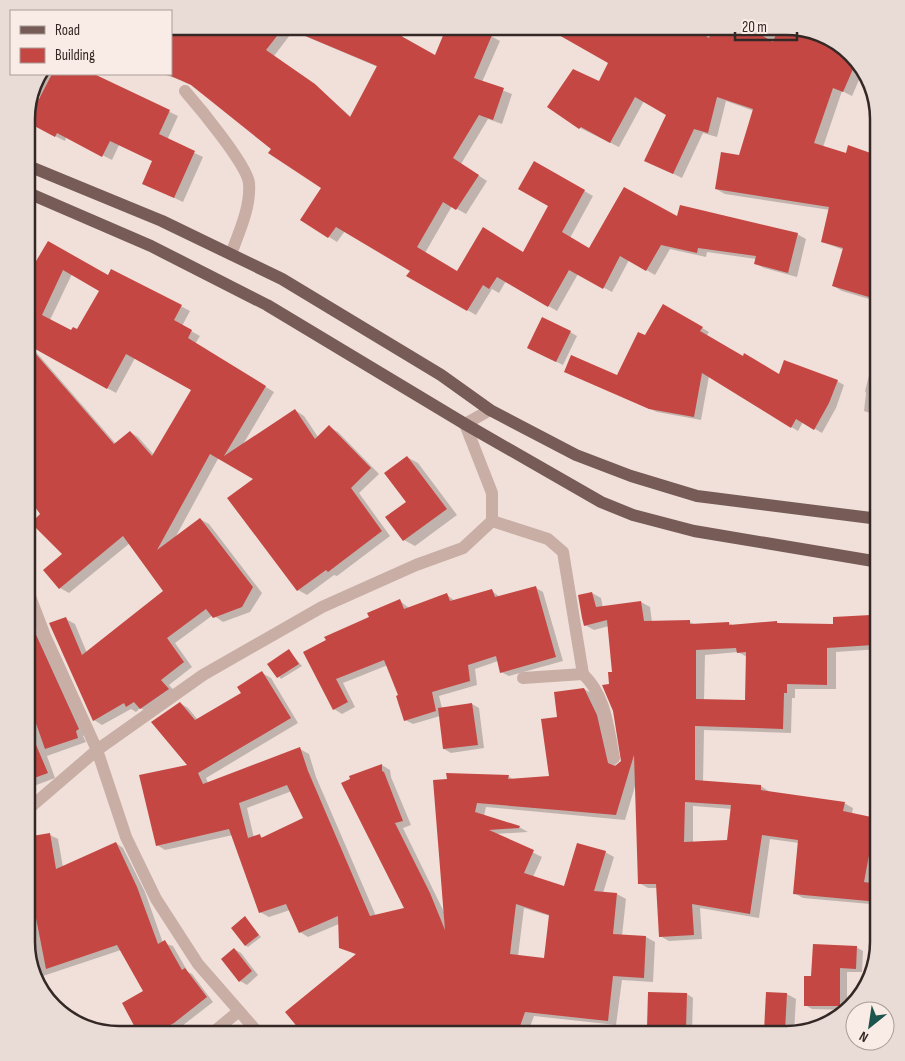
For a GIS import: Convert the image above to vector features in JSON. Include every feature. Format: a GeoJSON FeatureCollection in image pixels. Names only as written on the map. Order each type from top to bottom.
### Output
{"type":"FeatureCollection","features":[{"type":"Feature","properties":{"kind":"main road"},"geometry":{"type":"LineString","coordinates":[[35,172],[162,221],[282,279],[440,375],[490,410],[576,455],[630,476],[697,496],[870,518]]}},
{"type":"Feature","properties":{"kind":"main road"},"geometry":{"type":"LineString","coordinates":[[35,196],[151,246],[267,305],[465,424],[600,502],[633,515],[694,531],[870,560]]}},
{"type":"Feature","properties":{"kind":"street"},"geometry":{"type":"LineString","coordinates":[[185,91],[214,126],[249,181],[249,198],[231,254]]}},
{"type":"Feature","properties":{"kind":"street"},"geometry":{"type":"LineString","coordinates":[[35,803],[97,750],[203,674],[322,607],[416,565],[463,548],[492,521],[492,493],[465,424],[490,410]]}},
{"type":"Feature","properties":{"kind":"street"},"geometry":{"type":"LineString","coordinates":[[492,521],[548,539],[563,552],[583,674],[595,684],[602,703],[614,758]]}},
{"type":"Feature","properties":{"kind":"street"},"geometry":{"type":"LineString","coordinates":[[35,610],[97,750],[126,836],[156,899],[198,964],[252,1026]]}},
{"type":"Feature","properties":{"kind":"street"},"geometry":{"type":"LineString","coordinates":[[523,678],[583,674]]}},
{"type":"Feature","properties":{"kind":"street"},"geometry":{"type":"LineString","coordinates":[[221,1026],[239,1011]]}},
{"type":"Feature","properties":{"kind":"building"},"geometry":{"type":"Polygon","coordinates":[[[172,35],[278,35],[266,50],[315,84],[350,117],[377,66],[303,35],[399,35],[435,55],[443,35],[492,35],[474,78],[504,88],[493,120],[479,115],[453,158],[479,175],[456,210],[443,202],[417,247],[457,271],[483,227],[523,252],[548,206],[518,189],[534,161],[585,190],[562,232],[589,248],[624,187],[677,216],[680,205],[798,233],[788,273],[754,264],[756,256],[698,248],[697,253],[661,245],[646,271],[620,256],[603,289],[569,270],[548,307],[497,277],[489,289],[483,285],[467,311],[406,276],[410,271],[336,227],[328,238],[300,220],[321,188],[268,153],[271,149],[191,85],[171,76],[172,35]]]}},
{"type":"Feature","properties":{"kind":"building"},"geometry":{"type":"Polygon","coordinates":[[[559,35],[704,35],[709,38],[710,35],[761,35],[773,42],[776,35],[792,35],[808,38],[823,44],[846,59],[853,68],[843,92],[833,88],[814,143],[846,153],[848,145],[870,153],[870,297],[832,286],[843,248],[821,242],[829,207],[715,189],[721,152],[739,155],[753,109],[717,97],[708,133],[694,129],[673,174],[644,161],[666,115],[635,97],[610,143],[581,127],[579,129],[547,107],[573,69],[599,81],[608,63],[559,35]]]}},
{"type":"Feature","properties":{"kind":"building"},"geometry":{"type":"Polygon","coordinates":[[[51,75],[96,75],[170,110],[159,134],[195,151],[174,198],[142,184],[152,161],[110,141],[102,157],[57,133],[55,137],[35,126],[37,103],[51,75]]]}},
{"type":"Feature","properties":{"kind":"building"},"geometry":{"type":"Polygon","coordinates":[[[48,241],[108,275],[111,269],[182,305],[174,320],[192,330],[188,338],[266,386],[224,456],[295,409],[315,439],[329,425],[371,468],[351,488],[382,531],[328,572],[326,570],[297,591],[227,498],[253,479],[210,454],[157,550],[200,518],[253,587],[242,607],[213,618],[206,609],[167,638],[184,662],[161,680],[169,689],[140,709],[134,702],[126,707],[124,703],[93,721],[49,623],[66,617],[82,655],[163,591],[123,536],[59,589],[43,570],[62,554],[35,527],[35,519],[40,514],[35,507],[35,353],[114,444],[130,431],[152,456],[191,390],[126,354],[107,389],[35,349],[35,263],[48,241]],[[63,270],[42,315],[71,330],[73,327],[77,329],[99,291],[63,270]]]}},
{"type":"Feature","properties":{"kind":"building"},"geometry":{"type":"Polygon","coordinates":[[[663,304],[703,327],[700,331],[743,356],[744,353],[779,374],[784,360],[838,380],[829,403],[814,430],[796,419],[791,428],[702,373],[694,417],[649,409],[564,372],[571,355],[617,375],[638,332],[645,335],[663,304]]]}},
{"type":"Feature","properties":{"kind":"building"},"geometry":{"type":"Polygon","coordinates":[[[542,317],[571,331],[556,362],[527,348],[542,317]]]}},
{"type":"Feature","properties":{"kind":"building"},"geometry":{"type":"Polygon","coordinates":[[[407,456],[447,509],[403,541],[385,517],[406,502],[384,473],[407,456]]]}},
{"type":"Feature","properties":{"kind":"building"},"geometry":{"type":"Polygon","coordinates":[[[536,586],[556,657],[500,673],[496,656],[468,665],[470,681],[432,692],[436,711],[404,721],[396,696],[398,695],[384,660],[336,679],[348,702],[333,710],[303,652],[326,640],[324,637],[369,617],[367,613],[400,599],[404,609],[447,593],[450,601],[492,589],[495,597],[536,586]]]}},
{"type":"Feature","properties":{"kind":"building"},"geometry":{"type":"Polygon","coordinates":[[[592,592],[596,607],[641,601],[644,621],[690,620],[690,624],[729,622],[729,625],[777,621],[777,623],[833,624],[833,617],[870,615],[870,645],[827,648],[827,685],[787,684],[787,693],[784,693],[783,729],[695,726],[695,780],[761,785],[761,790],[845,802],[843,811],[870,817],[870,850],[864,882],[870,883],[870,901],[793,894],[798,840],[762,835],[750,914],[692,904],[694,935],[659,937],[656,884],[638,884],[634,755],[616,815],[477,803],[475,812],[520,826],[519,828],[489,830],[534,850],[524,873],[564,886],[577,843],[606,851],[594,891],[617,893],[613,934],[646,936],[644,978],[613,976],[608,1021],[525,1012],[520,1026],[297,1026],[285,1012],[356,954],[339,948],[338,916],[299,933],[286,904],[259,913],[229,829],[156,846],[139,775],[187,765],[151,722],[180,702],[195,720],[241,693],[237,687],[262,671],[291,718],[198,773],[203,784],[300,747],[308,771],[370,916],[404,908],[341,783],[350,779],[349,776],[382,764],[382,771],[403,821],[395,823],[430,893],[445,930],[433,780],[447,779],[446,773],[509,775],[508,779],[549,776],[541,719],[557,717],[554,692],[584,688],[597,715],[608,763],[615,766],[621,761],[613,711],[602,685],[609,684],[608,672],[612,672],[607,620],[584,626],[578,595],[592,592]],[[736,648],[696,650],[696,699],[745,700],[746,652],[737,653],[736,648]],[[287,785],[239,803],[248,838],[260,834],[261,838],[303,818],[287,785]],[[685,802],[684,842],[727,840],[731,805],[685,802]],[[516,904],[510,954],[544,958],[549,915],[516,904]]]}},
{"type":"Feature","properties":{"kind":"building"},"geometry":{"type":"Polygon","coordinates":[[[35,632],[79,729],[76,731],[78,738],[45,749],[35,721],[35,632]]]}},
{"type":"Feature","properties":{"kind":"building"},"geometry":{"type":"Polygon","coordinates":[[[289,649],[299,664],[277,678],[267,664],[289,649]]]}},
{"type":"Feature","properties":{"kind":"building"},"geometry":{"type":"Polygon","coordinates":[[[472,703],[478,745],[443,749],[438,708],[472,703]]]}},
{"type":"Feature","properties":{"kind":"building"},"geometry":{"type":"Polygon","coordinates":[[[35,742],[48,773],[35,778],[35,742]]]}},
{"type":"Feature","properties":{"kind":"building"},"geometry":{"type":"Polygon","coordinates":[[[50,833],[56,869],[116,842],[137,887],[158,944],[165,940],[182,970],[185,968],[207,997],[168,1026],[134,1026],[122,1003],[143,991],[117,945],[46,969],[35,913],[35,836],[50,833]]]}},
{"type":"Feature","properties":{"kind":"building"},"geometry":{"type":"Polygon","coordinates":[[[245,916],[259,935],[245,946],[231,928],[245,916]]]}},
{"type":"Feature","properties":{"kind":"building"},"geometry":{"type":"Polygon","coordinates":[[[813,944],[857,946],[856,969],[840,968],[840,1006],[804,1006],[804,976],[811,976],[813,944]]]}},
{"type":"Feature","properties":{"kind":"building"},"geometry":{"type":"Polygon","coordinates":[[[234,948],[252,971],[239,982],[221,959],[234,948]]]}},
{"type":"Feature","properties":{"kind":"building"},"geometry":{"type":"Polygon","coordinates":[[[648,992],[687,993],[686,1026],[647,1026],[648,992]]]}},
{"type":"Feature","properties":{"kind":"building"},"geometry":{"type":"Polygon","coordinates":[[[766,992],[787,993],[785,1026],[764,1026],[766,992]]]}}]}
